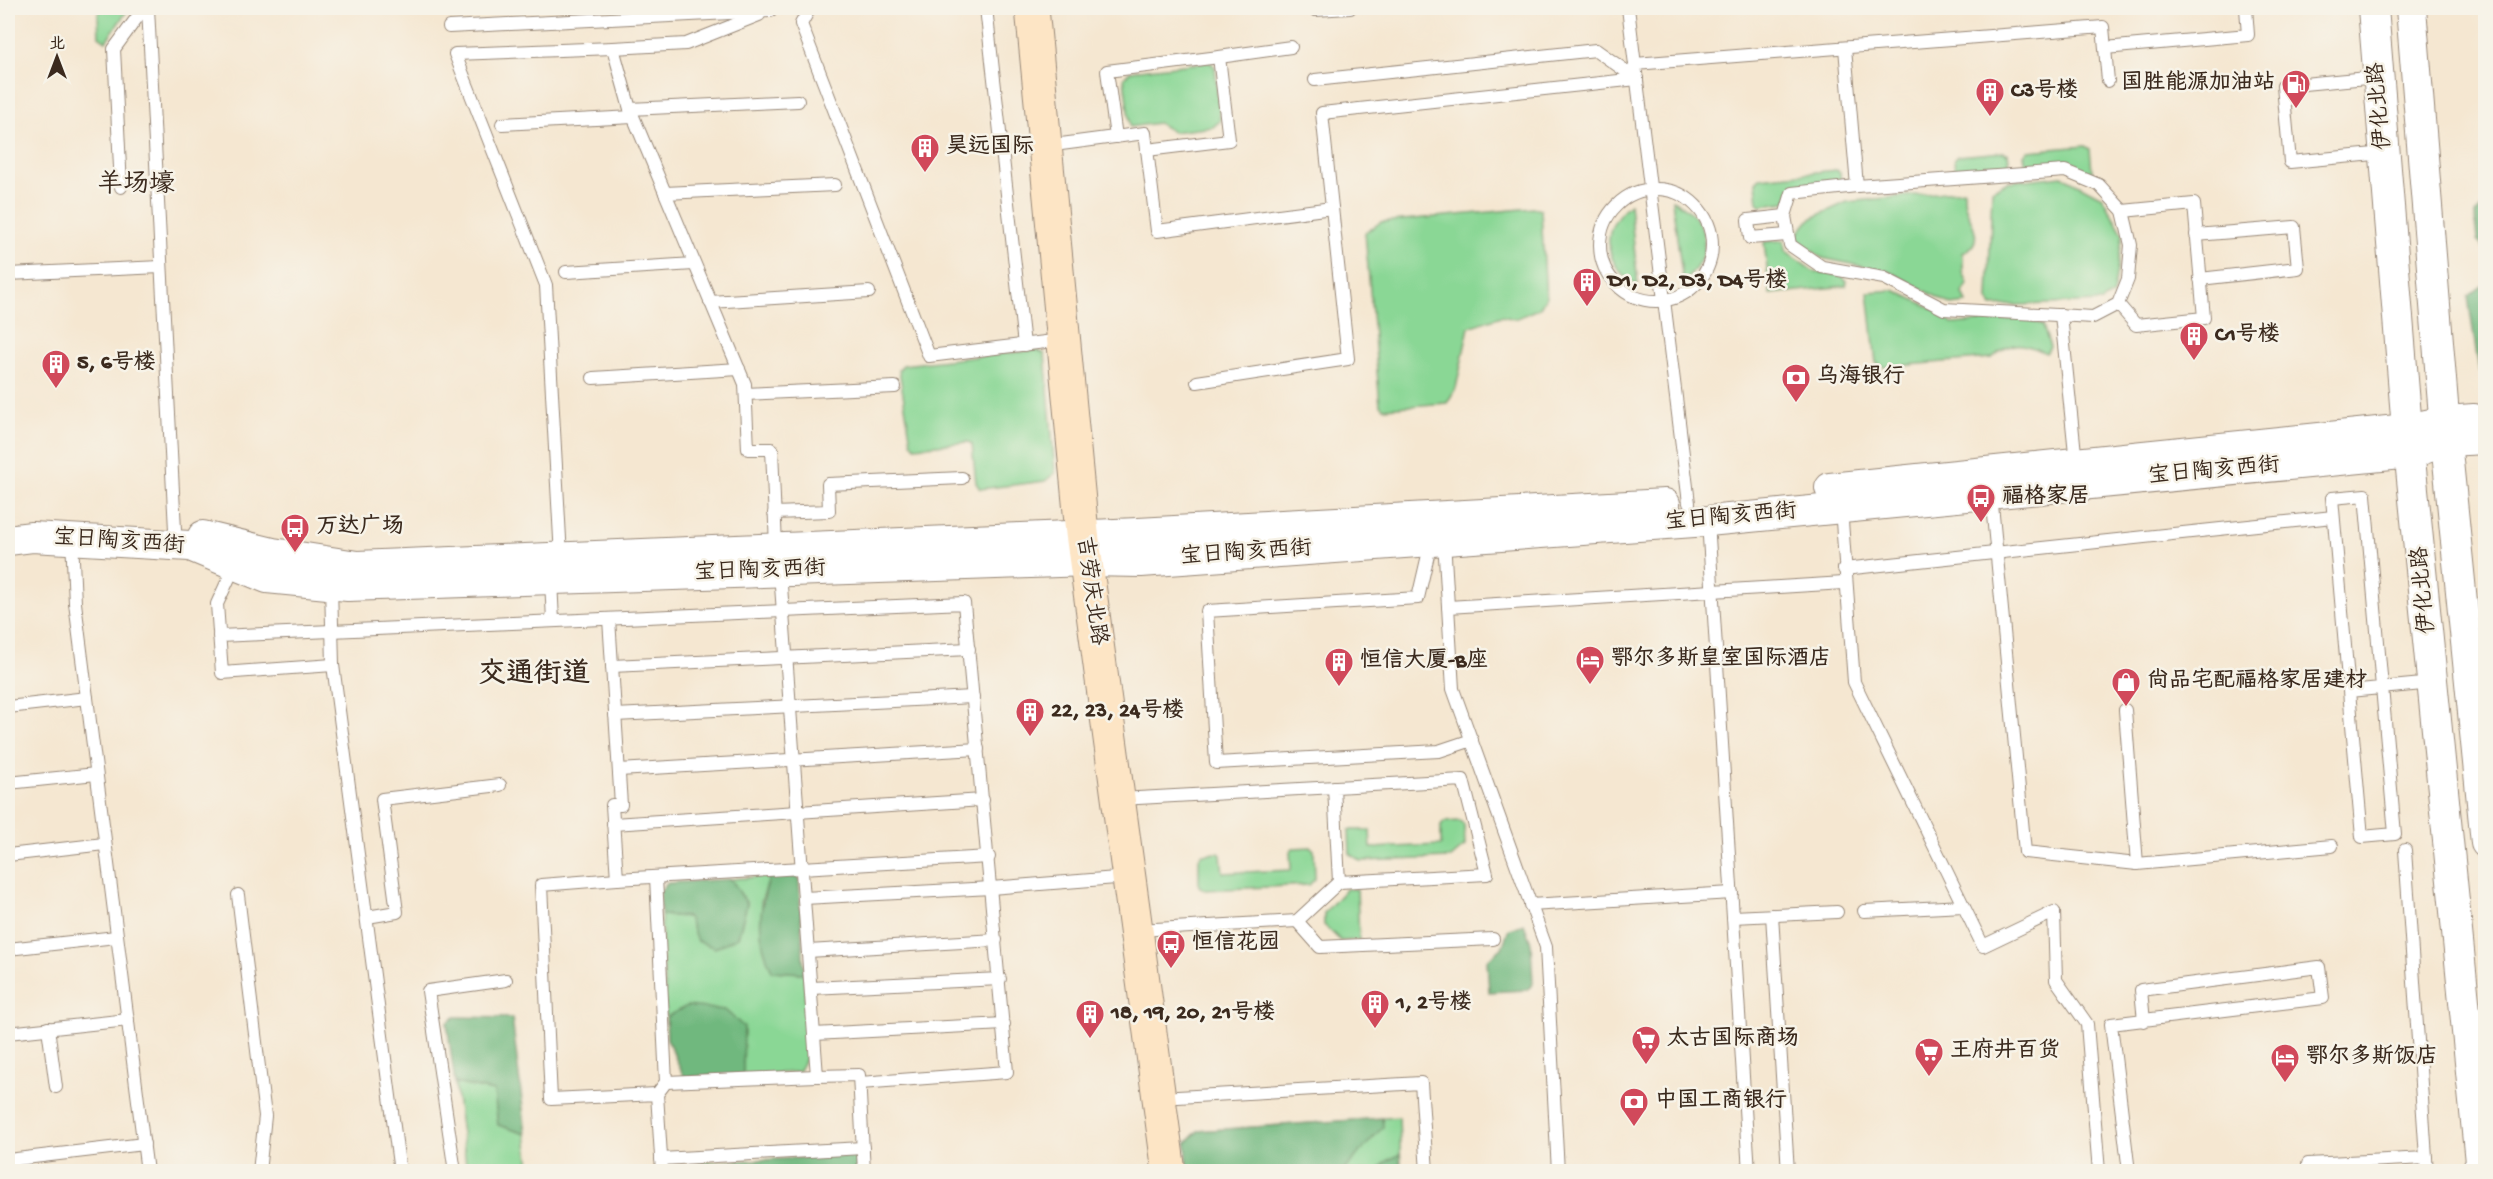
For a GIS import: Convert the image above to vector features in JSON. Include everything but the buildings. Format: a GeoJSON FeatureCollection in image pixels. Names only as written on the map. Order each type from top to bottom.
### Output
{"type":"FeatureCollection","features":[{"type":"Feature","properties":{"kind":"main road","name":"吉劳庆北路"},"geometry":{"type":"LineString","coordinates":[[1032,8],[1084,547],[1169,1172]]}},
{"type":"Feature","properties":{"kind":"street","name":"伊化北路"},"geometry":{"type":"LineString","coordinates":[[2373,8],[2410,441],[2481,1172]]}},
{"type":"Feature","properties":{"kind":"street","name":"伊化北路"},"geometry":{"type":"LineString","coordinates":[[2411,8],[2446,431],[2486,843]]}},
{"type":"Feature","properties":{"kind":"street","name":"宝日陶亥西街"},"geometry":{"type":"LineString","coordinates":[[8,540],[32,537],[190,546],[267,579],[331,584],[556,568],[1084,547],[1138,533],[1841,508],[1991,494],[2410,441],[2486,418]]}},
{"type":"Feature","properties":{"kind":"street","name":"宝日陶亥西街"},"geometry":{"type":"LineString","coordinates":[[2446,431],[2486,439]]}},
{"type":"Feature","properties":{"kind":"street","name":"宝日陶亥西街"},"geometry":{"type":"LineString","coordinates":[[1084,547],[1141,562],[1438,541],[1699,512],[2076,463],[2410,441]]}},
{"type":"Feature","properties":{"kind":"street","name":"宝日陶亥西街"},"geometry":{"type":"LineString","coordinates":[[8,528],[27,525],[175,530],[273,553],[357,566],[556,568]]}},
{"type":"Feature","properties":{"kind":"lane"},"geometry":{"type":"LineString","coordinates":[[121,187],[114,49],[146,8]]}},
{"type":"Feature","properties":{"kind":"lane"},"geometry":{"type":"LineString","coordinates":[[146,8],[175,530]]}},
{"type":"Feature","properties":{"kind":"lane"},"geometry":{"type":"LineString","coordinates":[[810,8],[801,24],[929,356],[1063,340]]}},
{"type":"Feature","properties":{"kind":"lane"},"geometry":{"type":"LineString","coordinates":[[986,8],[1024,345]]}},
{"type":"Feature","properties":{"kind":"lane"},"geometry":{"type":"LineString","coordinates":[[1315,8],[1315,10],[1350,8]]}},
{"type":"Feature","properties":{"kind":"lane"},"geometry":{"type":"LineString","coordinates":[[1628,8],[1664,301],[1713,592],[1749,1172]]}},
{"type":"Feature","properties":{"kind":"lane"},"geometry":{"type":"LineString","coordinates":[[2105,48],[2248,35],[2246,8]]}},
{"type":"Feature","properties":{"kind":"lane"},"geometry":{"type":"LineString","coordinates":[[449,27],[771,9]]}},
{"type":"Feature","properties":{"kind":"lane"},"geometry":{"type":"LineString","coordinates":[[553,621],[556,568],[546,285],[455,54],[686,44],[771,9]]}},
{"type":"Feature","properties":{"kind":"lane"},"geometry":{"type":"LineString","coordinates":[[1635,64],[2103,27],[2108,81]]}},
{"type":"Feature","properties":{"kind":"lane"},"geometry":{"type":"LineString","coordinates":[[1116,137],[1107,71],[1291,47]]}},
{"type":"Feature","properties":{"kind":"lane"},"geometry":{"type":"LineString","coordinates":[[613,48],[631,113],[739,369],[746,394],[748,449],[771,449],[817,1076]]}},
{"type":"Feature","properties":{"kind":"lane"},"geometry":{"type":"LineString","coordinates":[[1845,48],[1857,186]]}},
{"type":"Feature","properties":{"kind":"lane"},"geometry":{"type":"LineString","coordinates":[[1316,80],[1596,50],[1637,79]]}},
{"type":"Feature","properties":{"kind":"lane"},"geometry":{"type":"LineString","coordinates":[[1147,150],[1229,140],[1219,57]]}},
{"type":"Feature","properties":{"kind":"lane"},"geometry":{"type":"LineString","coordinates":[[2379,77],[2283,86],[2290,162],[2385,153]]}},
{"type":"Feature","properties":{"kind":"lane"},"geometry":{"type":"LineString","coordinates":[[1197,382],[1348,359],[1322,113],[1637,79]]}},
{"type":"Feature","properties":{"kind":"lane"},"geometry":{"type":"LineString","coordinates":[[502,124],[798,100]]}},
{"type":"Feature","properties":{"kind":"lane"},"geometry":{"type":"LineString","coordinates":[[1045,146],[1144,134],[1157,231],[1332,208]]}},
{"type":"Feature","properties":{"kind":"lane"},"geometry":{"type":"LineString","coordinates":[[2064,171],[2099,185],[2123,211],[2131,245],[2128,279],[2118,304],[2093,317],[1944,309],[1884,278],[1822,267],[1790,245],[1785,216],[1792,193],[1857,186],[2064,171]]}},
{"type":"Feature","properties":{"kind":"lane"},"geometry":{"type":"LineString","coordinates":[[665,193],[835,185]]}},
{"type":"Feature","properties":{"kind":"lane"},"geometry":{"type":"LineString","coordinates":[[1650,189],[1669,190],[1687,198],[1701,212],[1710,229],[1713,248],[1708,267],[1698,284],[1682,295],[1664,301],[1646,301],[1629,295],[1615,284],[1605,269],[1600,252],[1600,234],[1612,211],[1633,194],[1650,189]]}},
{"type":"Feature","properties":{"kind":"lane"},"geometry":{"type":"LineString","coordinates":[[2118,304],[2136,325],[2204,318],[2194,204],[2123,211]]}},
{"type":"Feature","properties":{"kind":"lane"},"geometry":{"type":"LineString","coordinates":[[1785,216],[1748,220],[1750,238],[1787,235]]}},
{"type":"Feature","properties":{"kind":"lane"},"geometry":{"type":"LineString","coordinates":[[2196,235],[2294,227],[2298,268],[2200,279]]}},
{"type":"Feature","properties":{"kind":"lane"},"geometry":{"type":"LineString","coordinates":[[567,272],[694,264]]}},
{"type":"Feature","properties":{"kind":"lane"},"geometry":{"type":"LineString","coordinates":[[8,273],[161,267]]}},
{"type":"Feature","properties":{"kind":"lane"},"geometry":{"type":"LineString","coordinates":[[710,302],[869,292]]}},
{"type":"Feature","properties":{"kind":"lane"},"geometry":{"type":"LineString","coordinates":[[2061,315],[2076,463]]}},
{"type":"Feature","properties":{"kind":"lane"},"geometry":{"type":"LineString","coordinates":[[593,378],[739,369]]}},
{"type":"Feature","properties":{"kind":"lane"},"geometry":{"type":"LineString","coordinates":[[746,394],[895,387]]}},
{"type":"Feature","properties":{"kind":"lane"},"geometry":{"type":"LineString","coordinates":[[774,513],[829,511],[828,484],[962,478]]}},
{"type":"Feature","properties":{"kind":"lane"},"geometry":{"type":"LineString","coordinates":[[1991,494],[2025,852],[2137,864],[2332,846]]}},
{"type":"Feature","properties":{"kind":"lane"},"geometry":{"type":"LineString","coordinates":[[2365,495],[2380,689],[2395,834],[2362,837],[2333,517],[2332,498],[2365,495]]}},
{"type":"Feature","properties":{"kind":"lane"},"geometry":{"type":"LineString","coordinates":[[1841,508],[1844,583],[1854,682],[1983,946],[2054,912],[2056,980],[2087,1024],[2099,1172]]}},
{"type":"Feature","properties":{"kind":"lane"},"geometry":{"type":"LineString","coordinates":[[1844,569],[2333,517]]}},
{"type":"Feature","properties":{"kind":"lane"},"geometry":{"type":"LineString","coordinates":[[72,540],[75,603],[147,1172]]}},
{"type":"Feature","properties":{"kind":"lane"},"geometry":{"type":"LineString","coordinates":[[1438,541],[1448,608],[1453,689],[1546,947],[1558,1172]]}},
{"type":"Feature","properties":{"kind":"lane"},"geometry":{"type":"LineString","coordinates":[[1438,541],[1418,598],[1207,611],[1216,763],[1439,751],[1472,740]]}},
{"type":"Feature","properties":{"kind":"lane"},"geometry":{"type":"LineString","coordinates":[[235,565],[217,604],[222,673],[333,665]]}},
{"type":"Feature","properties":{"kind":"lane"},"geometry":{"type":"LineString","coordinates":[[1448,608],[1844,583]]}},
{"type":"Feature","properties":{"kind":"lane"},"geometry":{"type":"LineString","coordinates":[[331,584],[333,665],[400,1172]]}},
{"type":"Feature","properties":{"kind":"lane"},"geometry":{"type":"LineString","coordinates":[[219,636],[964,603],[992,888],[1007,1072],[860,1083]]}},
{"type":"Feature","properties":{"kind":"lane"},"geometry":{"type":"LineString","coordinates":[[609,619],[621,805],[612,805],[617,879]]}},
{"type":"Feature","properties":{"kind":"lane"},"geometry":{"type":"LineString","coordinates":[[612,666],[969,649]]}},
{"type":"Feature","properties":{"kind":"lane"},"geometry":{"type":"LineString","coordinates":[[2349,691],[2434,683]]}},
{"type":"Feature","properties":{"kind":"lane"},"geometry":{"type":"LineString","coordinates":[[615,715],[973,697]]}},
{"type":"Feature","properties":{"kind":"lane"},"geometry":{"type":"LineString","coordinates":[[8,707],[87,698]]}},
{"type":"Feature","properties":{"kind":"lane"},"geometry":{"type":"LineString","coordinates":[[2125,710],[2137,864]]}},
{"type":"Feature","properties":{"kind":"lane"},"geometry":{"type":"LineString","coordinates":[[619,770],[978,749]]}},
{"type":"Feature","properties":{"kind":"lane"},"geometry":{"type":"LineString","coordinates":[[8,783],[96,774]]}},
{"type":"Feature","properties":{"kind":"lane"},"geometry":{"type":"LineString","coordinates":[[1119,800],[1463,780],[1487,874],[1339,882],[1297,921],[1137,930]]}},
{"type":"Feature","properties":{"kind":"lane"},"geometry":{"type":"LineString","coordinates":[[367,916],[397,912],[382,799],[500,785]]}},
{"type":"Feature","properties":{"kind":"lane"},"geometry":{"type":"LineString","coordinates":[[1334,787],[1339,882]]}},
{"type":"Feature","properties":{"kind":"lane"},"geometry":{"type":"LineString","coordinates":[[614,824],[983,800]]}},
{"type":"Feature","properties":{"kind":"lane"},"geometry":{"type":"LineString","coordinates":[[8,855],[104,844]]}},
{"type":"Feature","properties":{"kind":"lane"},"geometry":{"type":"LineString","coordinates":[[2405,850],[2427,1172]]}},
{"type":"Feature","properties":{"kind":"lane"},"geometry":{"type":"LineString","coordinates":[[657,1094],[551,1099],[541,885],[989,857]]}},
{"type":"Feature","properties":{"kind":"lane"},"geometry":{"type":"LineString","coordinates":[[656,877],[666,1082],[657,1094],[661,1165],[863,1148]]}},
{"type":"Feature","properties":{"kind":"lane"},"geometry":{"type":"LineString","coordinates":[[804,898],[992,888],[1129,877]]}},
{"type":"Feature","properties":{"kind":"lane"},"geometry":{"type":"LineString","coordinates":[[1530,905],[1731,893]]}},
{"type":"Feature","properties":{"kind":"lane"},"geometry":{"type":"LineString","coordinates":[[238,895],[265,1116],[258,1172]]}},
{"type":"Feature","properties":{"kind":"lane"},"geometry":{"type":"LineString","coordinates":[[1864,911],[1964,906]]}},
{"type":"Feature","properties":{"kind":"lane"},"geometry":{"type":"LineString","coordinates":[[1733,917],[1837,912]]}},
{"type":"Feature","properties":{"kind":"lane"},"geometry":{"type":"LineString","coordinates":[[1772,915],[1788,1172]]}},
{"type":"Feature","properties":{"kind":"lane"},"geometry":{"type":"LineString","coordinates":[[1297,921],[1320,947],[1493,939]]}},
{"type":"Feature","properties":{"kind":"lane"},"geometry":{"type":"LineString","coordinates":[[8,949],[116,937]]}},
{"type":"Feature","properties":{"kind":"lane"},"geometry":{"type":"LineString","coordinates":[[808,951],[996,940]]}},
{"type":"Feature","properties":{"kind":"lane"},"geometry":{"type":"LineString","coordinates":[[2128,1172],[2111,1024],[2144,1021],[2323,998],[2319,968],[2140,990],[2144,1021]]}},
{"type":"Feature","properties":{"kind":"lane"},"geometry":{"type":"LineString","coordinates":[[811,988],[1000,979]]}},
{"type":"Feature","properties":{"kind":"lane"},"geometry":{"type":"LineString","coordinates":[[455,1172],[428,991],[506,980]]}},
{"type":"Feature","properties":{"kind":"lane"},"geometry":{"type":"LineString","coordinates":[[8,1033],[128,1020]]}},
{"type":"Feature","properties":{"kind":"lane"},"geometry":{"type":"LineString","coordinates":[[814,1034],[1004,1024]]}},
{"type":"Feature","properties":{"kind":"lane"},"geometry":{"type":"LineString","coordinates":[[48,1028],[56,1087]]}},
{"type":"Feature","properties":{"kind":"lane"},"geometry":{"type":"LineString","coordinates":[[666,1082],[859,1075],[864,1172]]}},
{"type":"Feature","properties":{"kind":"lane"},"geometry":{"type":"LineString","coordinates":[[1159,1098],[1421,1083],[1427,1172]]}},
{"type":"Feature","properties":{"kind":"lane"},"geometry":{"type":"LineString","coordinates":[[8,1160],[144,1144]]}},
{"type":"Feature","properties":{"kind":"lane"},"geometry":{"type":"LineString","coordinates":[[2308,1172],[2308,1164],[2426,1158]]}},
{"type":"Feature","properties":{"kind":"green space"},"geometry":{"type":"Polygon","coordinates":[[[103,8],[127,8],[106,41],[99,36],[98,14],[103,8]]]}},
{"type":"Feature","properties":{"kind":"green space"},"geometry":{"type":"Polygon","coordinates":[[[1210,62],[1215,67],[1220,121],[1213,127],[1173,132],[1158,123],[1130,127],[1124,78],[1130,71],[1210,62]]]}},
{"type":"Feature","properties":{"kind":"green space"},"geometry":{"type":"Polygon","coordinates":[[[2085,146],[2090,149],[2092,171],[2090,175],[2084,175],[2072,166],[2030,170],[2026,166],[2024,155],[2028,151],[2085,146]]]}},
{"type":"Feature","properties":{"kind":"green space"},"geometry":{"type":"Polygon","coordinates":[[[2004,152],[2008,154],[2010,169],[2006,171],[1959,175],[1955,172],[1954,159],[1957,156],[2004,152]]]}},
{"type":"Feature","properties":{"kind":"green space"},"geometry":{"type":"Polygon","coordinates":[[[1836,170],[1840,172],[1841,185],[1790,190],[1786,202],[1761,205],[1758,203],[1756,182],[1760,178],[1836,170]]]}},
{"type":"Feature","properties":{"kind":"green space"},"geometry":{"type":"Polygon","coordinates":[[[2062,176],[2102,197],[2123,234],[2113,294],[2102,302],[1992,306],[1988,300],[1992,190],[2006,182],[2062,176]]]}},
{"type":"Feature","properties":{"kind":"green space"},"geometry":{"type":"Polygon","coordinates":[[[1964,190],[1965,205],[1975,231],[1974,243],[1963,253],[1963,271],[1968,284],[1963,293],[1967,303],[1952,305],[1890,272],[1822,258],[1795,237],[1810,219],[1847,202],[1964,190]]]}},
{"type":"Feature","properties":{"kind":"green space"},"geometry":{"type":"Polygon","coordinates":[[[1672,200],[1694,217],[1701,227],[1704,238],[1704,249],[1700,260],[1683,282],[1672,200]]]}},
{"type":"Feature","properties":{"kind":"green space"},"geometry":{"type":"Polygon","coordinates":[[[1630,204],[1638,286],[1618,269],[1609,247],[1613,224],[1630,204]]]}},
{"type":"Feature","properties":{"kind":"green space"},"geometry":{"type":"Polygon","coordinates":[[[2485,206],[2485,249],[2477,241],[2475,215],[2485,206]]]}},
{"type":"Feature","properties":{"kind":"green space"},"geometry":{"type":"Polygon","coordinates":[[[1534,208],[1541,210],[1546,298],[1540,308],[1515,319],[1501,316],[1469,327],[1456,388],[1447,403],[1384,408],[1380,405],[1365,233],[1381,222],[1534,208]]]}},
{"type":"Feature","properties":{"kind":"green space"},"geometry":{"type":"Polygon","coordinates":[[[1784,240],[1785,251],[1813,271],[1842,276],[1847,281],[1846,286],[1770,294],[1764,242],[1784,240]]]}},
{"type":"Feature","properties":{"kind":"green space"},"geometry":{"type":"Polygon","coordinates":[[[2485,283],[2485,376],[2479,370],[2468,297],[2485,283]]]}},
{"type":"Feature","properties":{"kind":"green space"},"geometry":{"type":"Polygon","coordinates":[[[1894,290],[1940,312],[1952,324],[2027,318],[2043,326],[2050,347],[2046,353],[2023,345],[2012,345],[1992,358],[1884,367],[1876,363],[1868,292],[1894,290]]]}},
{"type":"Feature","properties":{"kind":"green space"},"geometry":{"type":"Polygon","coordinates":[[[1037,350],[1045,354],[1055,473],[1045,481],[980,489],[976,483],[972,444],[968,442],[915,447],[911,442],[899,370],[903,365],[1037,350]]]}},
{"type":"Feature","properties":{"kind":"green space"},"geometry":{"type":"Polygon","coordinates":[[[1460,821],[1464,825],[1465,846],[1451,858],[1361,861],[1350,854],[1349,830],[1370,830],[1371,848],[1441,845],[1441,826],[1444,822],[1460,821]]]}},
{"type":"Feature","properties":{"kind":"green space"},"geometry":{"type":"Polygon","coordinates":[[[1311,847],[1314,850],[1315,879],[1309,885],[1205,890],[1199,886],[1199,858],[1202,854],[1219,853],[1223,873],[1291,870],[1290,851],[1293,848],[1311,847]]]}},
{"type":"Feature","properties":{"kind":"green space"},"geometry":{"type":"Polygon","coordinates":[[[789,874],[799,879],[804,973],[772,971],[761,935],[761,913],[770,876],[789,874]]]}},
{"type":"Feature","properties":{"kind":"green space"},"geometry":{"type":"Polygon","coordinates":[[[770,876],[761,902],[772,971],[804,973],[808,1054],[798,1072],[743,1075],[666,1017],[661,915],[688,917],[697,941],[738,937],[747,904],[731,879],[770,876]]]}},
{"type":"Feature","properties":{"kind":"green space"},"geometry":{"type":"Polygon","coordinates":[[[731,879],[747,904],[738,937],[715,948],[697,941],[688,917],[661,915],[660,891],[668,883],[731,879]]]}},
{"type":"Feature","properties":{"kind":"green space"},"geometry":{"type":"Polygon","coordinates":[[[1346,889],[1357,889],[1359,940],[1341,941],[1324,925],[1324,913],[1346,889]]]}},
{"type":"Feature","properties":{"kind":"green space"},"geometry":{"type":"Polygon","coordinates":[[[1524,924],[1531,943],[1533,984],[1527,990],[1489,992],[1487,960],[1502,948],[1509,929],[1524,924]]]}},
{"type":"Feature","properties":{"kind":"green space"},"geometry":{"type":"Polygon","coordinates":[[[687,1006],[725,1010],[744,1027],[743,1075],[684,1077],[667,1039],[666,1017],[687,1006]]]}},
{"type":"Feature","properties":{"kind":"green space"},"geometry":{"type":"Polygon","coordinates":[[[455,1017],[512,1018],[526,1134],[498,1125],[494,1091],[455,1083],[447,1023],[455,1017]]]}},
{"type":"Feature","properties":{"kind":"green space"},"geometry":{"type":"Polygon","coordinates":[[[455,1083],[494,1091],[498,1125],[526,1134],[530,1167],[525,1171],[467,1171],[455,1083]]]}},
{"type":"Feature","properties":{"kind":"green space"},"geometry":{"type":"Polygon","coordinates":[[[1399,1117],[1401,1171],[1188,1171],[1186,1143],[1198,1131],[1399,1117]]]}},
{"type":"Feature","properties":{"kind":"green space"},"geometry":{"type":"Polygon","coordinates":[[[1382,1118],[1383,1127],[1343,1171],[1188,1171],[1186,1143],[1198,1131],[1382,1118]]]}},
{"type":"Feature","properties":{"kind":"green space"},"geometry":{"type":"Polygon","coordinates":[[[1400,1154],[1401,1171],[1377,1171],[1387,1161],[1400,1154]]]}},
{"type":"Feature","properties":{"kind":"green space"},"geometry":{"type":"Polygon","coordinates":[[[854,1155],[858,1158],[858,1171],[692,1172],[700,1163],[854,1155]]]}},
{"type":"Feature","properties":{"kind":"place","name":"国胜能源加油站"},"geometry":{"type":"Point","coordinates":[2296,110]}},
{"type":"Feature","properties":{"kind":"place","name":"C3号楼"},"geometry":{"type":"Point","coordinates":[1990,118]}},
{"type":"Feature","properties":{"kind":"place","name":"昊远国际"},"geometry":{"type":"Point","coordinates":[925,174]}},
{"type":"Feature","properties":{"kind":"place","name":"D1, D2, D3, D4号楼"},"geometry":{"type":"Point","coordinates":[1587,308]}},
{"type":"Feature","properties":{"kind":"place","name":"C1号楼"},"geometry":{"type":"Point","coordinates":[2194,362]}},
{"type":"Feature","properties":{"kind":"place","name":"5, 6号楼"},"geometry":{"type":"Point","coordinates":[56,390]}},
{"type":"Feature","properties":{"kind":"place","name":"乌海银行"},"geometry":{"type":"Point","coordinates":[1796,404]}},
{"type":"Feature","properties":{"kind":"place","name":"福格家居"},"geometry":{"type":"Point","coordinates":[1981,524]}},
{"type":"Feature","properties":{"kind":"place","name":"万达广场"},"geometry":{"type":"Point","coordinates":[295,554]}},
{"type":"Feature","properties":{"kind":"place","name":"鄂尔多斯皇室国际酒店"},"geometry":{"type":"Point","coordinates":[1590,686]}},
{"type":"Feature","properties":{"kind":"place","name":"恒信大厦-B座"},"geometry":{"type":"Point","coordinates":[1339,688]}},
{"type":"Feature","properties":{"kind":"place","name":"尚品宅配福格家居建材"},"geometry":{"type":"Point","coordinates":[2126,708]}},
{"type":"Feature","properties":{"kind":"place","name":"22, 23, 24号楼"},"geometry":{"type":"Point","coordinates":[1030,738]}},
{"type":"Feature","properties":{"kind":"place","name":"恒信花园"},"geometry":{"type":"Point","coordinates":[1171,970]}},
{"type":"Feature","properties":{"kind":"place","name":"1, 2号楼"},"geometry":{"type":"Point","coordinates":[1375,1030]}},
{"type":"Feature","properties":{"kind":"place","name":"18, 19, 20, 21号楼"},"geometry":{"type":"Point","coordinates":[1090,1040]}},
{"type":"Feature","properties":{"kind":"place","name":"太古国际商场"},"geometry":{"type":"Point","coordinates":[1646,1066]}},
{"type":"Feature","properties":{"kind":"place","name":"王府井百货"},"geometry":{"type":"Point","coordinates":[1929,1078]}},
{"type":"Feature","properties":{"kind":"place","name":"鄂尔多斯饭店"},"geometry":{"type":"Point","coordinates":[2285,1084]}},
{"type":"Feature","properties":{"kind":"place","name":"中国工商银行"},"geometry":{"type":"Point","coordinates":[1634,1128]}},
{"type":"Feature","properties":{"kind":"district","name":"羊场壕"},"geometry":{"type":"Point","coordinates":[136,186]}},
{"type":"Feature","properties":{"kind":"district","name":"交通街道"},"geometry":{"type":"Point","coordinates":[534,675]}}]}
